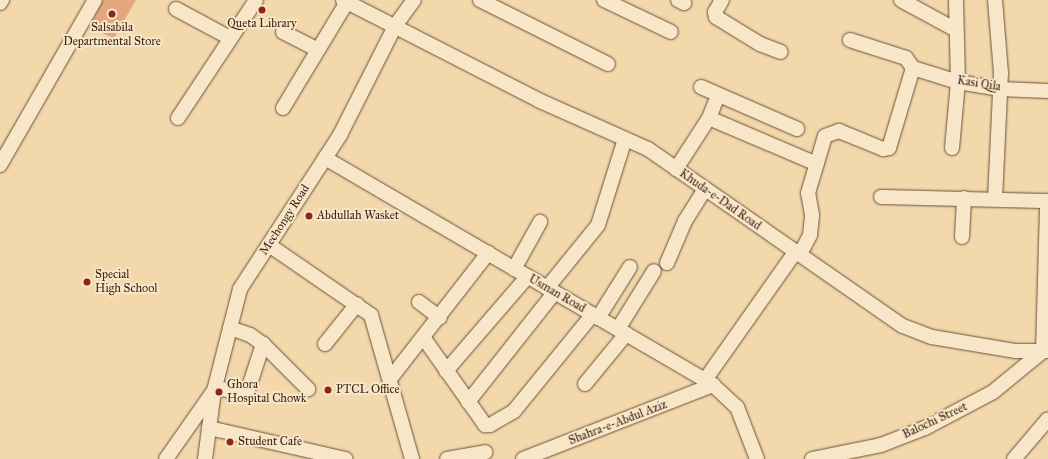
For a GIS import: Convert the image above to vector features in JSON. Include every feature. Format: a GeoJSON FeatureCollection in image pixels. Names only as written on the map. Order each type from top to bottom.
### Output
{"type":"FeatureCollection","features":[{"type":"Feature","properties":{"kind":"street"},"geometry":{"type":"LineString","coordinates":[[0,165],[96,0]]}},
{"type":"Feature","properties":{"kind":"street"},"geometry":{"type":"LineString","coordinates":[[178,118],[256,0]]}},
{"type":"Feature","properties":{"kind":"street","name":"Mechongy Road"},"geometry":{"type":"LineString","coordinates":[[205,459],[215,389],[240,289],[348,122],[395,26],[414,0]]}},
{"type":"Feature","properties":{"kind":"street"},"geometry":{"type":"LineString","coordinates":[[480,0],[608,64]]}},
{"type":"Feature","properties":{"kind":"street"},"geometry":{"type":"LineString","coordinates":[[604,0],[671,32]]}},
{"type":"Feature","properties":{"kind":"street"},"geometry":{"type":"LineString","coordinates":[[722,0],[715,12],[716,17],[760,44],[781,52]]}},
{"type":"Feature","properties":{"kind":"street"},"geometry":{"type":"LineString","coordinates":[[901,0],[956,30]]}},
{"type":"Feature","properties":{"kind":"street"},"geometry":{"type":"LineString","coordinates":[[952,148],[958,82],[956,0]]}},
{"type":"Feature","properties":{"kind":"street"},"geometry":{"type":"LineString","coordinates":[[995,0],[1000,89],[995,199]]}},
{"type":"Feature","properties":{"kind":"street"},"geometry":{"type":"LineString","coordinates":[[283,108],[318,50],[345,1]]}},
{"type":"Feature","properties":{"kind":"street","name":"Khuda-e-Dad Road"},"geometry":{"type":"LineString","coordinates":[[345,1],[538,100],[648,149],[798,253],[911,328],[932,337],[1016,351],[1045,351]]}},
{"type":"Feature","properties":{"kind":"street"},"geometry":{"type":"LineString","coordinates":[[176,9],[230,38]]}},
{"type":"Feature","properties":{"kind":"street"},"geometry":{"type":"LineString","coordinates":[[283,32],[318,50]]}},
{"type":"Feature","properties":{"kind":"street"},"geometry":{"type":"LineString","coordinates":[[709,383],[810,235],[812,215],[808,193],[826,136],[830,132],[839,131],[883,149],[889,148],[912,68],[906,58],[850,40]]}},
{"type":"Feature","properties":{"kind":"street","name":"Kasi Qila"},"geometry":{"type":"LineString","coordinates":[[912,68],[958,82],[1000,89],[1048,91]]}},
{"type":"Feature","properties":{"kind":"street"},"geometry":{"type":"LineString","coordinates":[[701,87],[718,96],[798,129]]}},
{"type":"Feature","properties":{"kind":"street"},"geometry":{"type":"LineString","coordinates":[[676,169],[709,118],[718,96]]}},
{"type":"Feature","properties":{"kind":"street"},"geometry":{"type":"LineString","coordinates":[[709,118],[817,164]]}},
{"type":"Feature","properties":{"kind":"street"},"geometry":{"type":"LineString","coordinates":[[468,402],[596,230],[625,139]]}},
{"type":"Feature","properties":{"kind":"street","name":"Usman Road"},"geometry":{"type":"LineString","coordinates":[[325,158],[709,383],[737,407],[757,459]]}},
{"type":"Feature","properties":{"kind":"street"},"geometry":{"type":"LineString","coordinates":[[667,263],[685,221],[705,189]]}},
{"type":"Feature","properties":{"kind":"street"},"geometry":{"type":"LineString","coordinates":[[881,197],[1042,200],[1047,204],[1045,351]]}},
{"type":"Feature","properties":{"kind":"street"},"geometry":{"type":"LineString","coordinates":[[962,237],[964,198]]}},
{"type":"Feature","properties":{"kind":"street"},"geometry":{"type":"LineString","coordinates":[[514,269],[540,222]]}},
{"type":"Feature","properties":{"kind":"street"},"geometry":{"type":"LineString","coordinates":[[269,245],[371,315],[412,459]]}},
{"type":"Feature","properties":{"kind":"street"},"geometry":{"type":"LineString","coordinates":[[390,379],[440,318],[488,253]]}},
{"type":"Feature","properties":{"kind":"street"},"geometry":{"type":"LineString","coordinates":[[424,337],[446,371],[485,425],[495,424],[514,411],[595,316],[630,268]]}},
{"type":"Feature","properties":{"kind":"street"},"geometry":{"type":"LineString","coordinates":[[585,384],[622,332],[654,271]]}},
{"type":"Feature","properties":{"kind":"street"},"geometry":{"type":"LineString","coordinates":[[446,371],[528,276]]}},
{"type":"Feature","properties":{"kind":"street"},"geometry":{"type":"LineString","coordinates":[[419,302],[440,318]]}},
{"type":"Feature","properties":{"kind":"street"},"geometry":{"type":"LineString","coordinates":[[325,344],[357,304]]}},
{"type":"Feature","properties":{"kind":"street"},"geometry":{"type":"LineString","coordinates":[[230,328],[250,335],[263,344],[308,389]]}},
{"type":"Feature","properties":{"kind":"street"},"geometry":{"type":"LineString","coordinates":[[166,459],[215,389],[247,393],[263,344]]}},
{"type":"Feature","properties":{"kind":"street","name":"Balochi Street"},"geometry":{"type":"LineString","coordinates":[[817,458],[842,456],[881,445],[925,428],[994,392],[1045,351]]}},
{"type":"Feature","properties":{"kind":"street","name":"Shahra-e-Abdul Aziz"},"geometry":{"type":"LineString","coordinates":[[523,459],[709,383]]}},
{"type":"Feature","properties":{"kind":"street"},"geometry":{"type":"LineString","coordinates":[[1014,459],[1048,419]]}},
{"type":"Feature","properties":{"kind":"street"},"geometry":{"type":"LineString","coordinates":[[209,428],[304,454],[340,458]]}},
{"type":"Feature","properties":{"kind":"street"},"geometry":{"type":"LineString","coordinates":[[447,459],[485,452]]}},
{"type":"Feature","properties":{"kind":"building","name":"Salsabila Departmental Store"},"geometry":{"type":"Polygon","coordinates":[[[103,0],[136,0],[114,38],[89,28],[103,0]]]}},
{"type":"Feature","properties":{"kind":"place","name":"Queta Library"},"geometry":{"type":"Point","coordinates":[262,10]}},
{"type":"Feature","properties":{"kind":"place","name":"Salsabila Departmental Store"},"geometry":{"type":"Point","coordinates":[112,14]}},
{"type":"Feature","properties":{"kind":"place","name":"Abdullah Wasket"},"geometry":{"type":"Point","coordinates":[309,216]}},
{"type":"Feature","properties":{"kind":"place","name":"Special High School"},"geometry":{"type":"Point","coordinates":[87,282]}},
{"type":"Feature","properties":{"kind":"place","name":"PTCL Office"},"geometry":{"type":"Point","coordinates":[328,390]}},
{"type":"Feature","properties":{"kind":"place","name":"Ghora Hospital Chowk"},"geometry":{"type":"Point","coordinates":[219,392]}},
{"type":"Feature","properties":{"kind":"place","name":"Student Cafe"},"geometry":{"type":"Point","coordinates":[230,442]}}]}
